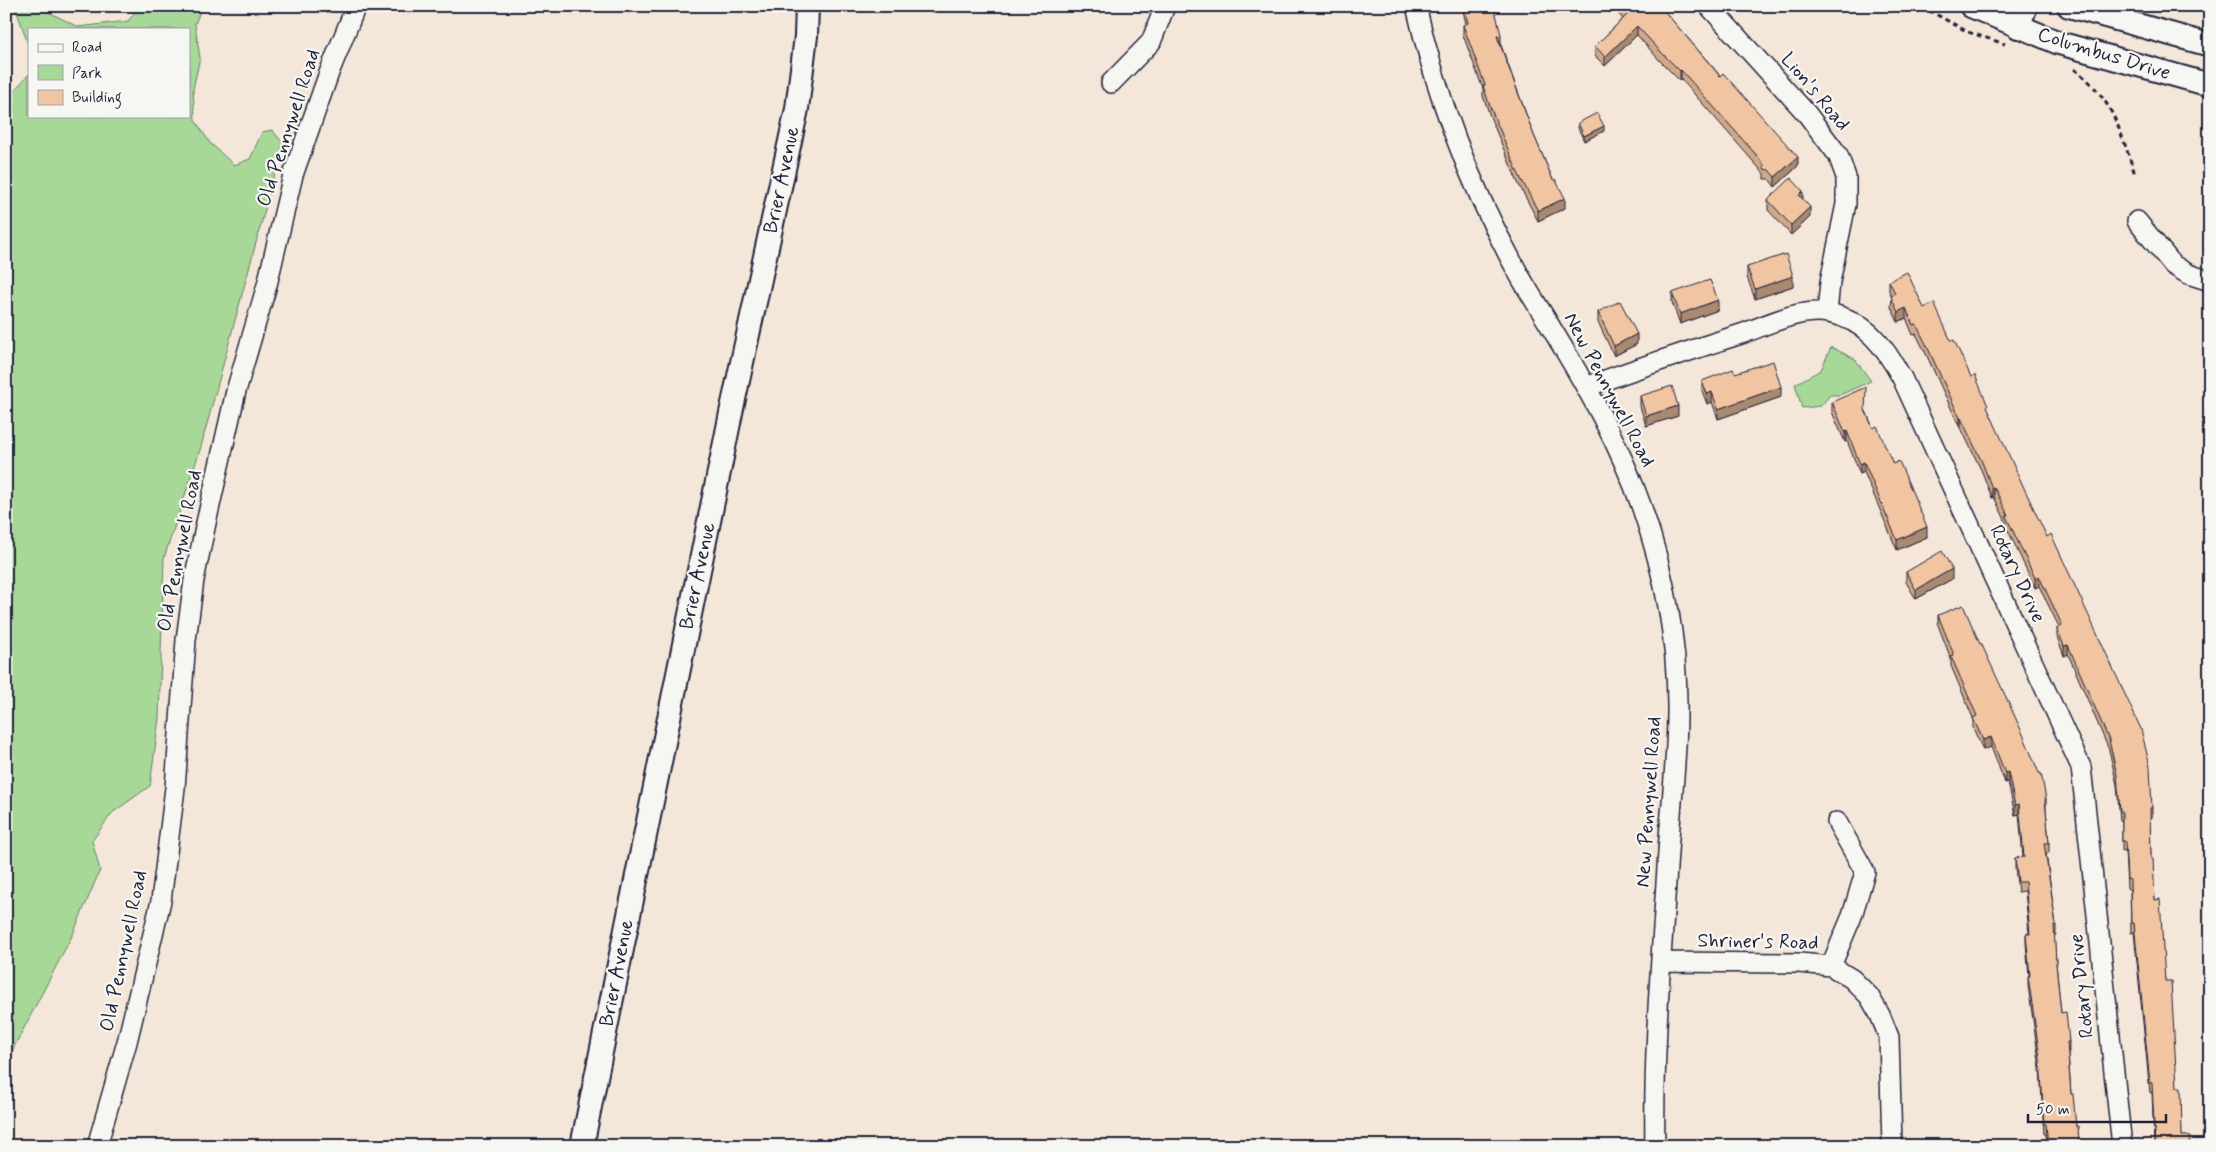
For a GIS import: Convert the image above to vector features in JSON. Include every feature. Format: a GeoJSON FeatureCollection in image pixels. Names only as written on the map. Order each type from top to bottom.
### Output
{"type":"FeatureCollection","features":[{"type":"Feature","properties":{"kind":"main road","name":"Brier Avenue"},"geometry":{"type":"LineString","coordinates":[[582,1146],[729,423],[797,109],[806,36],[807,6]]}},
{"type":"Feature","properties":{"kind":"main road","name":"Columbus Drive"},"geometry":{"type":"LineString","coordinates":[[1972,6],[2022,16],[2059,43],[2210,85]]}},
{"type":"Feature","properties":{"kind":"main road","name":"Columbus Drive"},"geometry":{"type":"LineString","coordinates":[[2069,6],[2210,45]]}},
{"type":"Feature","properties":{"kind":"street","name":"Old Pennywell Road"},"geometry":{"type":"LineString","coordinates":[[97,1146],[127,1042],[161,901],[176,788],[186,640],[194,580],[208,514],[236,391],[267,285],[293,175],[329,72],[356,6]]}},
{"type":"Feature","properties":{"kind":"street"},"geometry":{"type":"LineString","coordinates":[[1111,83],[1151,42],[1165,6]]}},
{"type":"Feature","properties":{"kind":"street","name":"New Pennywell Road"},"geometry":{"type":"LineString","coordinates":[[1416,6],[1428,56],[1474,186],[1517,272],[1586,387],[1627,469],[1642,509],[1662,576],[1672,627],[1677,714],[1654,1085],[1655,1146]]}},
{"type":"Feature","properties":{"kind":"street","name":"Lion's Road"},"geometry":{"type":"LineString","coordinates":[[1709,6],[1807,114],[1838,154],[1846,177],[1846,204],[1830,282],[1827,313]]}},
{"type":"Feature","properties":{"kind":"street"},"geometry":{"type":"LineString","coordinates":[[2137,222],[2172,265],[2188,274],[2210,281]]}},
{"type":"Feature","properties":{"kind":"street","name":"Rotary Drive"},"geometry":{"type":"LineString","coordinates":[[1586,387],[1636,368],[1793,317],[1827,313],[1852,320],[1881,343],[1891,358],[2079,762],[2085,790],[2122,1146]]}},
{"type":"Feature","properties":{"kind":"street"},"geometry":{"type":"LineString","coordinates":[[1831,966],[1852,916],[1865,872],[1837,822]]}},
{"type":"Feature","properties":{"kind":"street","name":"Shriner's Road"},"geometry":{"type":"LineString","coordinates":[[1661,962],[1799,963],[1831,966],[1852,979],[1869,996],[1880,1015],[1889,1038],[1892,1146]]}},
{"type":"Feature","properties":{"kind":"path"},"geometry":{"type":"LineString","coordinates":[[2071,67],[2096,87],[2109,105],[2118,122],[2135,174]]}},
{"type":"Feature","properties":{"kind":"green space"},"geometry":{"type":"Polygon","coordinates":[[[22,6],[37,6],[78,27],[128,21],[140,6],[202,6],[195,24],[200,58],[193,89],[195,120],[210,143],[234,165],[250,159],[262,132],[272,130],[283,143],[200,450],[164,558],[159,718],[150,786],[112,813],[92,841],[100,870],[73,934],[11,1053],[6,1059],[6,136],[14,109],[12,93],[28,75],[28,118],[190,118],[190,28],[28,28],[28,44],[16,9],[22,6]]]}},
{"type":"Feature","properties":{"kind":"green space"},"geometry":{"type":"Polygon","coordinates":[[[1831,347],[1855,359],[1871,381],[1840,395],[1830,395],[1821,406],[1802,408],[1795,384],[1821,370],[1831,347]]]}},
{"type":"Feature","properties":{"kind":"building"},"geometry":{"type":"Polygon","coordinates":[[[1464,6],[1494,6],[1501,35],[1497,36],[1533,133],[1553,180],[1555,179],[1565,198],[1538,211],[1518,173],[1491,109],[1483,86],[1485,85],[1463,25],[1468,23],[1464,6]]]}},
{"type":"Feature","properties":{"kind":"building"},"geometry":{"type":"Polygon","coordinates":[[[1621,6],[1660,6],[1720,76],[1723,73],[1798,157],[1775,177],[1769,170],[1764,169],[1764,165],[1759,158],[1681,70],[1637,26],[1605,57],[1595,46],[1628,14],[1621,6]]]}},
{"type":"Feature","properties":{"kind":"building"},"geometry":{"type":"Polygon","coordinates":[[[1597,113],[1604,126],[1584,136],[1578,123],[1597,113]]]}},
{"type":"Feature","properties":{"kind":"building"},"geometry":{"type":"Polygon","coordinates":[[[1791,178],[1803,191],[1799,195],[1810,207],[1791,225],[1768,200],[1791,178]]]}},
{"type":"Feature","properties":{"kind":"building"},"geometry":{"type":"Polygon","coordinates":[[[1786,254],[1793,276],[1755,289],[1747,267],[1786,254]]]}},
{"type":"Feature","properties":{"kind":"building"},"geometry":{"type":"Polygon","coordinates":[[[1907,272],[1924,308],[1934,303],[1951,341],[1954,340],[1971,377],[1975,375],[1987,407],[2024,488],[2047,537],[2051,534],[2141,729],[2150,767],[2152,808],[2150,808],[2151,859],[2153,859],[2155,900],[2160,899],[2165,981],[2171,981],[2177,1087],[2181,1087],[2182,1136],[2190,1136],[2190,1146],[2155,1146],[2152,1083],[2150,1083],[2134,923],[2131,923],[2130,880],[2127,879],[2125,841],[2122,841],[2122,811],[2120,811],[2117,775],[2109,740],[2068,645],[2064,646],[2057,628],[2062,625],[2039,576],[2035,578],[2006,516],[2008,515],[1994,487],[1992,488],[1982,462],[1926,344],[1916,324],[1913,325],[1906,308],[1898,312],[1891,297],[1895,293],[1889,281],[1907,272]]]}},
{"type":"Feature","properties":{"kind":"building"},"geometry":{"type":"Polygon","coordinates":[[[1710,280],[1718,300],[1680,314],[1672,293],[1710,280]]]}},
{"type":"Feature","properties":{"kind":"building"},"geometry":{"type":"Polygon","coordinates":[[[1620,301],[1637,334],[1614,346],[1598,312],[1620,301]]]}},
{"type":"Feature","properties":{"kind":"building"},"geometry":{"type":"Polygon","coordinates":[[[1773,361],[1781,387],[1718,409],[1712,392],[1707,394],[1702,381],[1733,369],[1735,373],[1773,361]]]}},
{"type":"Feature","properties":{"kind":"building"},"geometry":{"type":"Polygon","coordinates":[[[1672,386],[1678,406],[1646,416],[1640,396],[1672,386]]]}},
{"type":"Feature","properties":{"kind":"building"},"geometry":{"type":"Polygon","coordinates":[[[1866,387],[1865,410],[1873,428],[1877,426],[1893,464],[1899,461],[1927,527],[1897,540],[1864,462],[1860,464],[1847,431],[1845,432],[1832,402],[1866,387]]]}},
{"type":"Feature","properties":{"kind":"building"},"geometry":{"type":"Polygon","coordinates":[[[1942,551],[1952,569],[1916,590],[1906,572],[1942,551]]]}},
{"type":"Feature","properties":{"kind":"building"},"geometry":{"type":"Polygon","coordinates":[[[1963,605],[2039,773],[2041,773],[2046,799],[2049,843],[2044,843],[2056,925],[2054,925],[2056,963],[2061,1013],[2066,1012],[2071,1094],[2073,1094],[2076,1127],[2078,1126],[2079,1146],[2048,1146],[2046,1124],[2044,1124],[2040,1058],[2028,976],[2030,976],[2026,934],[2030,934],[2025,882],[2018,882],[2015,858],[2024,857],[2019,804],[2015,805],[2008,772],[2005,773],[1991,737],[1983,740],[1973,718],[1977,716],[1951,656],[1954,655],[1938,615],[1963,605]]]}}]}
